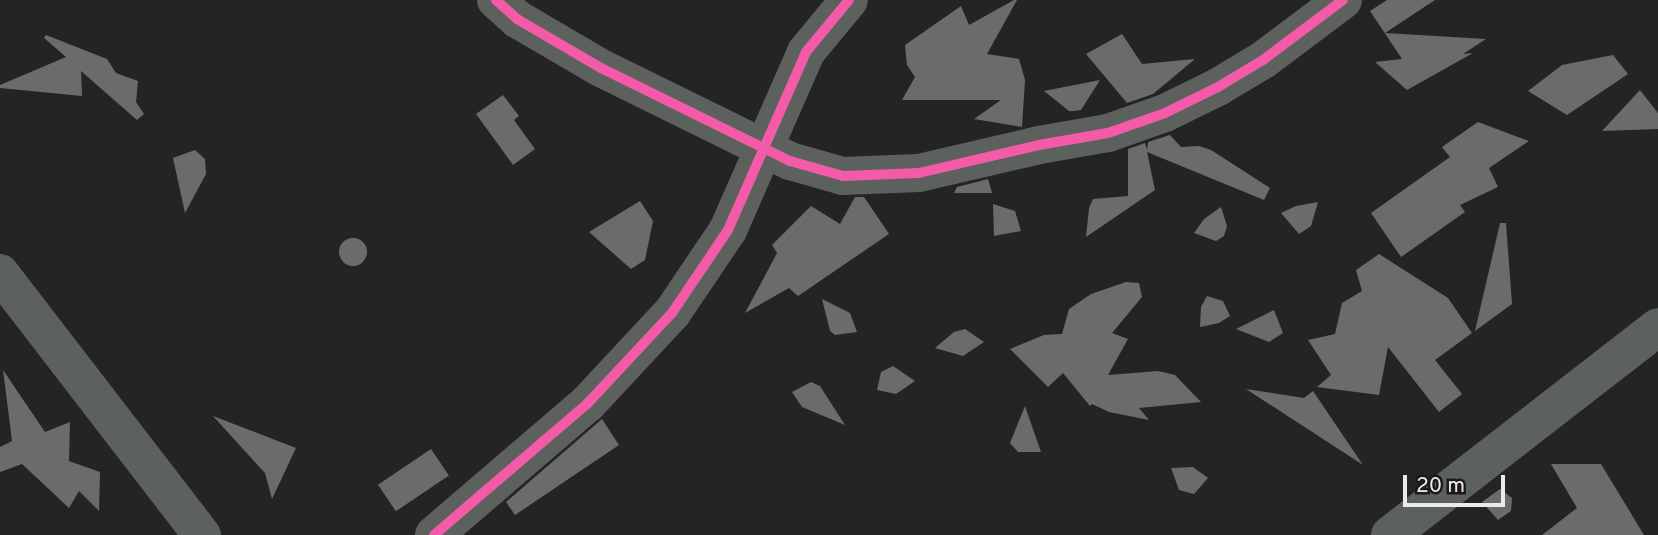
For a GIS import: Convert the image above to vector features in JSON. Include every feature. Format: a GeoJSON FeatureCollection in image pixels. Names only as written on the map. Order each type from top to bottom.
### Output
{"type":"FeatureCollection","features":[{"type":"Feature","properties":{"kind":"street"},"geometry":{"type":"LineString","coordinates":[[496,0],[517,19],[601,68],[790,161],[843,176],[919,173],[1039,145],[1108,133],[1166,113],[1218,87],[1263,60],[1343,0]]}},
{"type":"Feature","properties":{"kind":"street"},"geometry":{"type":"LineString","coordinates":[[434,535],[587,404],[672,313],[728,230],[806,52],[849,0]]}},
{"type":"Feature","properties":{"kind":"street"},"geometry":{"type":"LineString","coordinates":[[0,273],[202,535]]}},
{"type":"Feature","properties":{"kind":"street"},"geometry":{"type":"LineString","coordinates":[[1390,535],[1649,347]]}},
{"type":"Feature","properties":{"kind":"building"},"geometry":{"type":"Polygon","coordinates":[[[1017,0],[987,54],[1019,59],[1025,80],[1022,127],[974,119],[1001,100],[902,100],[915,77],[907,65],[905,45],[961,6],[969,25],[1017,0]]]}},
{"type":"Feature","properties":{"kind":"building"},"geometry":{"type":"Polygon","coordinates":[[[1387,0],[1435,0],[1385,33],[1486,39],[1463,54],[1473,53],[1407,90],[1375,62],[1402,59],[1370,11],[1387,0]]]}},
{"type":"Feature","properties":{"kind":"building"},"geometry":{"type":"Polygon","coordinates":[[[1122,34],[1142,64],[1195,59],[1153,94],[1127,103],[1086,54],[1122,34]]]}},
{"type":"Feature","properties":{"kind":"building"},"geometry":{"type":"Polygon","coordinates":[[[46,35],[107,59],[116,73],[138,81],[136,102],[144,114],[137,120],[81,71],[82,96],[0,88],[0,85],[66,57],[44,38],[46,35]]]}},
{"type":"Feature","properties":{"kind":"building"},"geometry":{"type":"Polygon","coordinates":[[[1613,55],[1628,74],[1567,115],[1528,91],[1562,65],[1613,55]]]}},
{"type":"Feature","properties":{"kind":"building"},"geometry":{"type":"Polygon","coordinates":[[[1100,80],[1081,110],[1069,111],[1044,91],[1100,80]]]}},
{"type":"Feature","properties":{"kind":"building"},"geometry":{"type":"Polygon","coordinates":[[[1640,90],[1658,113],[1658,129],[1602,131],[1640,90]]]}},
{"type":"Feature","properties":{"kind":"building"},"geometry":{"type":"Polygon","coordinates":[[[503,95],[519,116],[514,120],[535,149],[513,165],[476,114],[503,95]]]}},
{"type":"Feature","properties":{"kind":"building"},"geometry":{"type":"Polygon","coordinates":[[[1478,122],[1529,141],[1489,168],[1498,187],[1460,205],[1465,212],[1401,257],[1371,213],[1450,157],[1442,147],[1478,122]]]}},
{"type":"Feature","properties":{"kind":"building"},"geometry":{"type":"Polygon","coordinates":[[[1170,135],[1181,147],[1199,146],[1211,150],[1270,188],[1264,200],[1147,152],[1155,190],[1086,237],[1089,208],[1093,199],[1128,196],[1128,149],[1145,143],[1147,150],[1148,142],[1170,135]]]}},
{"type":"Feature","properties":{"kind":"building"},"geometry":{"type":"Polygon","coordinates":[[[195,150],[205,159],[206,174],[185,213],[173,158],[195,150]]]}},
{"type":"Feature","properties":{"kind":"building"},"geometry":{"type":"Polygon","coordinates":[[[988,179],[992,193],[954,193],[957,187],[988,179]]]}},
{"type":"Feature","properties":{"kind":"building"},"geometry":{"type":"Polygon","coordinates":[[[855,197],[864,197],[889,234],[798,296],[789,288],[745,313],[777,253],[772,245],[811,206],[840,224],[855,197]]]}},
{"type":"Feature","properties":{"kind":"building"},"geometry":{"type":"Polygon","coordinates":[[[640,201],[653,221],[645,260],[631,269],[589,232],[640,201]]]}},
{"type":"Feature","properties":{"kind":"building"},"geometry":{"type":"Polygon","coordinates":[[[1318,202],[1311,226],[1299,234],[1281,213],[1296,206],[1318,202]]]}},
{"type":"Feature","properties":{"kind":"building"},"geometry":{"type":"Polygon","coordinates":[[[993,204],[1015,211],[1021,231],[994,236],[993,204]]]}},
{"type":"Feature","properties":{"kind":"building"},"geometry":{"type":"Polygon","coordinates":[[[1221,207],[1227,226],[1224,236],[1216,241],[1194,233],[1204,219],[1221,207]]]}},
{"type":"Feature","properties":{"kind":"building"},"geometry":{"type":"Polygon","coordinates":[[[1500,223],[1506,223],[1512,304],[1475,331],[1500,223]]]}},
{"type":"Feature","properties":{"kind":"building"},"geometry":{"type":"Polygon","coordinates":[[[353,238],[363,242],[367,252],[363,262],[353,266],[343,262],[339,252],[343,242],[353,238]]]}},
{"type":"Feature","properties":{"kind":"building"},"geometry":{"type":"Polygon","coordinates":[[[1379,254],[1448,298],[1472,333],[1435,360],[1462,394],[1439,412],[1388,347],[1379,395],[1317,387],[1331,375],[1308,340],[1335,334],[1342,303],[1362,291],[1356,270],[1379,254]]]}},
{"type":"Feature","properties":{"kind":"building"},"geometry":{"type":"Polygon","coordinates":[[[1126,282],[1139,283],[1142,297],[1112,333],[1128,339],[1108,375],[1158,371],[1175,375],[1201,402],[1139,408],[1149,420],[1109,412],[1092,404],[1090,406],[1063,373],[1048,387],[1010,349],[1044,335],[1062,334],[1069,309],[1091,294],[1126,282]]]}},
{"type":"Feature","properties":{"kind":"building"},"geometry":{"type":"Polygon","coordinates":[[[1207,296],[1223,301],[1230,316],[1219,323],[1200,327],[1201,307],[1207,296]]]}},
{"type":"Feature","properties":{"kind":"building"},"geometry":{"type":"Polygon","coordinates":[[[822,299],[850,313],[857,332],[835,335],[830,331],[822,299]]]}},
{"type":"Feature","properties":{"kind":"building"},"geometry":{"type":"Polygon","coordinates":[[[1274,310],[1283,333],[1269,342],[1236,329],[1274,310]]]}},
{"type":"Feature","properties":{"kind":"building"},"geometry":{"type":"Polygon","coordinates":[[[965,329],[984,342],[963,356],[935,348],[954,332],[965,329]]]}},
{"type":"Feature","properties":{"kind":"building"},"geometry":{"type":"Polygon","coordinates":[[[893,366],[915,381],[896,394],[877,390],[881,372],[893,366]]]}},
{"type":"Feature","properties":{"kind":"building"},"geometry":{"type":"Polygon","coordinates":[[[3,370],[45,432],[70,422],[69,461],[100,472],[99,511],[79,491],[69,508],[22,464],[0,472],[0,447],[12,441],[3,370]]]}},
{"type":"Feature","properties":{"kind":"building"},"geometry":{"type":"Polygon","coordinates":[[[811,382],[820,386],[845,425],[802,407],[792,392],[811,382]]]}},
{"type":"Feature","properties":{"kind":"building"},"geometry":{"type":"Polygon","coordinates":[[[1246,389],[1304,398],[1313,391],[1363,465],[1246,389]]]}},
{"type":"Feature","properties":{"kind":"building"},"geometry":{"type":"Polygon","coordinates":[[[1025,406],[1041,452],[1018,452],[1010,443],[1025,406]]]}},
{"type":"Feature","properties":{"kind":"building"},"geometry":{"type":"Polygon","coordinates":[[[213,416],[296,448],[272,499],[265,473],[213,416]]]}},
{"type":"Feature","properties":{"kind":"building"},"geometry":{"type":"Polygon","coordinates":[[[602,419],[619,445],[515,515],[506,502],[602,419]]]}},
{"type":"Feature","properties":{"kind":"building"},"geometry":{"type":"Polygon","coordinates":[[[431,449],[449,476],[396,511],[378,485],[431,449]]]}},
{"type":"Feature","properties":{"kind":"building"},"geometry":{"type":"Polygon","coordinates":[[[1551,464],[1601,464],[1644,535],[1542,535],[1577,508],[1551,464]]]}},
{"type":"Feature","properties":{"kind":"building"},"geometry":{"type":"Polygon","coordinates":[[[1193,467],[1208,478],[1194,494],[1179,490],[1171,468],[1193,467]]]}},
{"type":"Feature","properties":{"kind":"building"},"geometry":{"type":"Polygon","coordinates":[[[1500,489],[1512,498],[1511,511],[1498,520],[1482,502],[1500,489]]]}},
{"type":"Feature","properties":{"kind":"cycle path"},"geometry":{"type":"LineString","coordinates":[[496,0],[517,19],[601,68],[790,161],[843,176],[919,173],[1039,145],[1108,133],[1165,113],[1218,87],[1263,60],[1343,0]]}},
{"type":"Feature","properties":{"kind":"cycle path"},"geometry":{"type":"LineString","coordinates":[[434,535],[587,404],[672,313],[728,230],[806,52],[849,0]]}}]}
